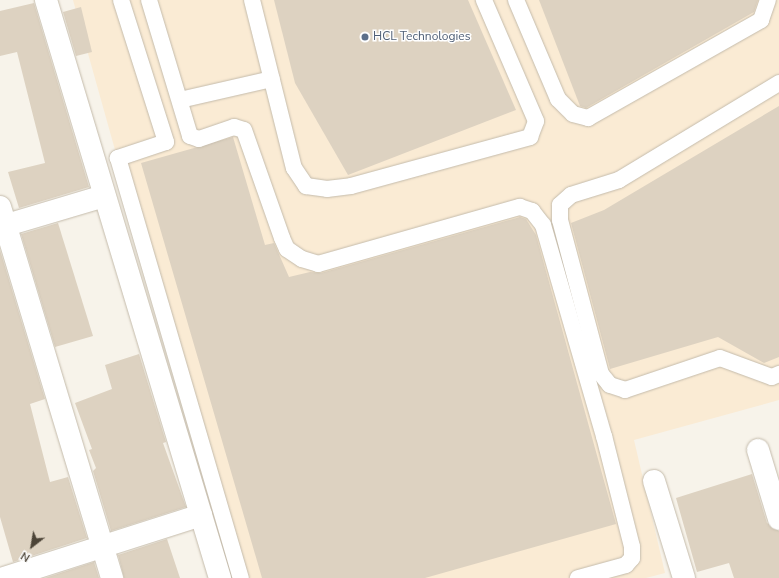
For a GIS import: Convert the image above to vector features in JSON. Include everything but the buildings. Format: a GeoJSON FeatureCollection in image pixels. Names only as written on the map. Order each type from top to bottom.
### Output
{"type":"FeatureCollection","features":[{"type":"Feature","properties":{"kind":"street"},"geometry":{"type":"LineString","coordinates":[[46,0],[220,578]]}},
{"type":"Feature","properties":{"kind":"street"},"geometry":{"type":"LineString","coordinates":[[104,196],[2,220],[112,578]]}},
{"type":"Feature","properties":{"kind":"street"},"geometry":{"type":"LineString","coordinates":[[758,450],[779,519]]}},
{"type":"Feature","properties":{"kind":"street"},"geometry":{"type":"LineString","coordinates":[[654,481],[684,578]]}},
{"type":"Feature","properties":{"kind":"street"},"geometry":{"type":"LineString","coordinates":[[0,573],[3,578],[201,515]]}},
{"type":"Feature","properties":{"kind":"lane"},"geometry":{"type":"LineString","coordinates":[[121,0],[166,142],[118,158],[241,578]]}},
{"type":"Feature","properties":{"kind":"lane"},"geometry":{"type":"LineString","coordinates":[[149,0],[190,136],[199,139],[234,127],[244,130],[282,238],[288,249],[302,259],[318,264],[520,207],[532,211],[543,225],[604,436],[632,547],[632,558],[626,565],[578,578]]}},
{"type":"Feature","properties":{"kind":"lane"},"geometry":{"type":"LineString","coordinates":[[252,0],[294,168],[306,186],[350,186],[530,137],[536,121],[484,0]]}},
{"type":"Feature","properties":{"kind":"lane"},"geometry":{"type":"LineString","coordinates":[[516,0],[558,99],[573,114],[588,118],[761,20],[767,10],[768,0]]}},
{"type":"Feature","properties":{"kind":"lane"},"geometry":{"type":"LineString","coordinates":[[180,100],[272,79]]}},
{"type":"Feature","properties":{"kind":"lane"},"geometry":{"type":"LineString","coordinates":[[779,83],[619,180],[571,195],[560,205],[560,220],[601,374],[610,385],[625,390],[720,358],[772,377],[779,374]]}},
{"type":"Feature","properties":{"kind":"shaded area"},"geometry":{"type":"Polygon","coordinates":[[[73,0],[779,0],[779,400],[634,440],[665,573],[646,578],[235,578],[73,0]]]}},
{"type":"Feature","properties":{"kind":"place","name":"HCL Technologies"},"geometry":{"type":"Point","coordinates":[365,37]}}]}
